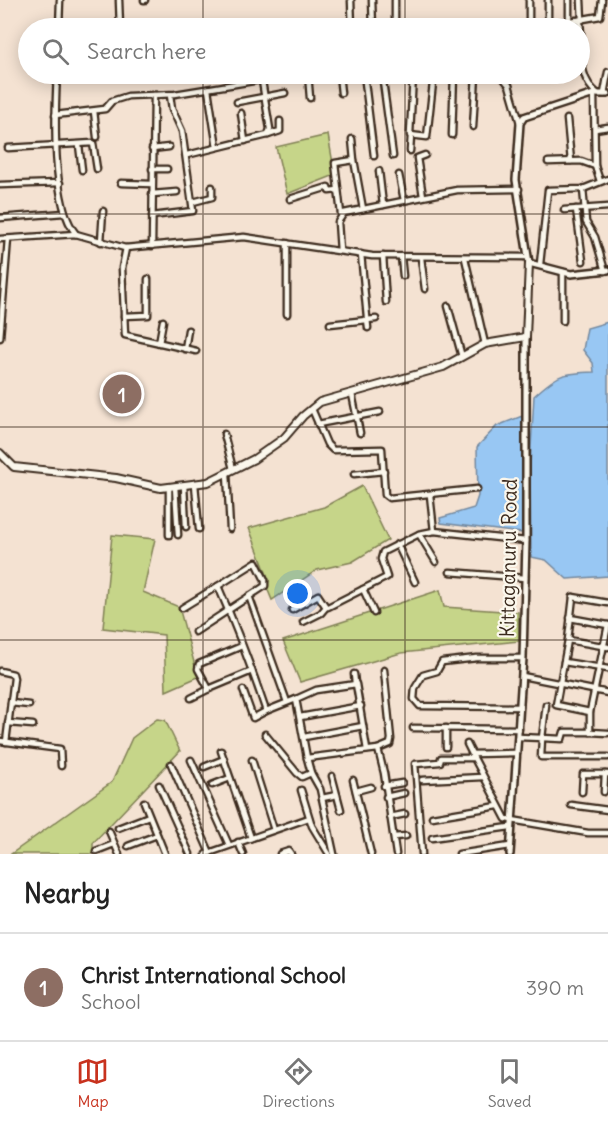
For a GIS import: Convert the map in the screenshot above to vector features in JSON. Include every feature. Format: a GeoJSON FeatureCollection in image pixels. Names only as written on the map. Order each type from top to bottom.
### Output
{"type":"FeatureCollection","features":[{"type":"Feature","properties":{"kind":"main road","name":"Kittaganuru Road"},"geometry":{"type":"LineString","coordinates":[[526,337],[529,260]]}},
{"type":"Feature","properties":{"kind":"main road"},"geometry":{"type":"LineString","coordinates":[[0,453],[14,467],[116,478],[161,488],[208,482],[254,459],[284,438],[320,402],[443,367],[484,344],[526,337]]}},
{"type":"Feature","properties":{"kind":"street"},"geometry":{"type":"LineString","coordinates":[[59,18],[60,0]]}},
{"type":"Feature","properties":{"kind":"street"},"geometry":{"type":"LineString","coordinates":[[118,0],[119,18]]}},
{"type":"Feature","properties":{"kind":"street"},"geometry":{"type":"LineString","coordinates":[[351,0],[352,18]]}},
{"type":"Feature","properties":{"kind":"street"},"geometry":{"type":"LineString","coordinates":[[372,0],[373,18]]}},
{"type":"Feature","properties":{"kind":"street"},"geometry":{"type":"LineString","coordinates":[[395,0],[395,18]]}},
{"type":"Feature","properties":{"kind":"street"},"geometry":{"type":"LineString","coordinates":[[528,0],[529,18]]}},
{"type":"Feature","properties":{"kind":"street"},"geometry":{"type":"LineString","coordinates":[[548,0],[548,18]]}},
{"type":"Feature","properties":{"kind":"street"},"geometry":{"type":"LineString","coordinates":[[568,0],[568,18]]}},
{"type":"Feature","properties":{"kind":"street"},"geometry":{"type":"LineString","coordinates":[[580,18],[581,0]]}},
{"type":"Feature","properties":{"kind":"street"},"geometry":{"type":"LineString","coordinates":[[590,18],[600,16],[602,0]]}},
{"type":"Feature","properties":{"kind":"street"},"geometry":{"type":"LineString","coordinates":[[600,181],[595,166],[596,129],[601,94],[608,72]]}},
{"type":"Feature","properties":{"kind":"street"},"geometry":{"type":"LineString","coordinates":[[57,84],[55,115],[60,183],[64,213],[76,234]]}},
{"type":"Feature","properties":{"kind":"street"},"geometry":{"type":"LineString","coordinates":[[55,115],[105,110],[112,102],[128,96],[170,95],[239,84]]}},
{"type":"Feature","properties":{"kind":"street"},"geometry":{"type":"LineString","coordinates":[[263,84],[270,129],[268,135]]}},
{"type":"Feature","properties":{"kind":"street"},"geometry":{"type":"LineString","coordinates":[[309,84],[310,98]]}},
{"type":"Feature","properties":{"kind":"street"},"geometry":{"type":"LineString","coordinates":[[340,84],[341,93]]}},
{"type":"Feature","properties":{"kind":"street"},"geometry":{"type":"LineString","coordinates":[[365,84],[374,156]]}},
{"type":"Feature","properties":{"kind":"street"},"geometry":{"type":"LineString","coordinates":[[383,84],[393,156]]}},
{"type":"Feature","properties":{"kind":"street"},"geometry":{"type":"LineString","coordinates":[[410,151],[413,84]]}},
{"type":"Feature","properties":{"kind":"street"},"geometry":{"type":"LineString","coordinates":[[411,136],[429,135],[433,84]]}},
{"type":"Feature","properties":{"kind":"street"},"geometry":{"type":"LineString","coordinates":[[452,135],[454,84]]}},
{"type":"Feature","properties":{"kind":"street"},"geometry":{"type":"LineString","coordinates":[[473,127],[475,84]]}},
{"type":"Feature","properties":{"kind":"street"},"geometry":{"type":"LineString","coordinates":[[508,84],[520,123],[516,171],[529,260]]}},
{"type":"Feature","properties":{"kind":"street"},"geometry":{"type":"LineString","coordinates":[[587,84],[601,94]]}},
{"type":"Feature","properties":{"kind":"street"},"geometry":{"type":"LineString","coordinates":[[208,88],[217,147]]}},
{"type":"Feature","properties":{"kind":"street"},"geometry":{"type":"LineString","coordinates":[[237,102],[285,93]]}},
{"type":"Feature","properties":{"kind":"street"},"geometry":{"type":"LineString","coordinates":[[520,123],[524,117],[601,94]]}},
{"type":"Feature","properties":{"kind":"street"},"geometry":{"type":"LineString","coordinates":[[152,246],[154,95]]}},
{"type":"Feature","properties":{"kind":"street"},"geometry":{"type":"LineString","coordinates":[[152,216],[191,214],[193,202],[182,128],[172,109],[170,95]]}},
{"type":"Feature","properties":{"kind":"street"},"geometry":{"type":"LineString","coordinates":[[94,111],[97,137]]}},
{"type":"Feature","properties":{"kind":"street"},"geometry":{"type":"LineString","coordinates":[[241,113],[245,141]]}},
{"type":"Feature","properties":{"kind":"street"},"geometry":{"type":"LineString","coordinates":[[567,119],[571,161]]}},
{"type":"Feature","properties":{"kind":"street"},"geometry":{"type":"LineString","coordinates":[[187,155],[280,131],[280,121]]}},
{"type":"Feature","properties":{"kind":"street"},"geometry":{"type":"LineString","coordinates":[[596,129],[608,127]]}},
{"type":"Feature","properties":{"kind":"street"},"geometry":{"type":"LineString","coordinates":[[352,139],[363,209]]}},
{"type":"Feature","properties":{"kind":"street"},"geometry":{"type":"LineString","coordinates":[[9,148],[94,144],[97,170]]}},
{"type":"Feature","properties":{"kind":"street"},"geometry":{"type":"LineString","coordinates":[[79,145],[82,170]]}},
{"type":"Feature","properties":{"kind":"street"},"geometry":{"type":"LineString","coordinates":[[152,149],[169,147]]}},
{"type":"Feature","properties":{"kind":"street"},"geometry":{"type":"LineString","coordinates":[[423,196],[417,158],[425,155]]}},
{"type":"Feature","properties":{"kind":"street"},"geometry":{"type":"LineString","coordinates":[[340,251],[338,222],[341,214],[335,164],[354,160]]}},
{"type":"Feature","properties":{"kind":"street"},"geometry":{"type":"LineString","coordinates":[[548,162],[571,161],[595,166]]}},
{"type":"Feature","properties":{"kind":"street"},"geometry":{"type":"LineString","coordinates":[[152,170],[167,169]]}},
{"type":"Feature","properties":{"kind":"street"},"geometry":{"type":"LineString","coordinates":[[379,171],[383,205]]}},
{"type":"Feature","properties":{"kind":"street"},"geometry":{"type":"LineString","coordinates":[[399,175],[404,200]]}},
{"type":"Feature","properties":{"kind":"street"},"geometry":{"type":"LineString","coordinates":[[540,264],[546,194],[552,189],[583,189],[608,179]]}},
{"type":"Feature","properties":{"kind":"street"},"geometry":{"type":"LineString","coordinates":[[0,185],[60,183]]}},
{"type":"Feature","properties":{"kind":"street"},"geometry":{"type":"LineString","coordinates":[[121,183],[152,184]]}},
{"type":"Feature","properties":{"kind":"street"},"geometry":{"type":"LineString","coordinates":[[193,202],[212,198],[212,187]]}},
{"type":"Feature","properties":{"kind":"street"},"geometry":{"type":"LineString","coordinates":[[290,199],[328,187],[329,191],[338,190]]}},
{"type":"Feature","properties":{"kind":"street"},"geometry":{"type":"LineString","coordinates":[[341,214],[423,196],[482,188],[519,189]]}},
{"type":"Feature","properties":{"kind":"street"},"geometry":{"type":"LineString","coordinates":[[0,239],[76,234],[126,248],[244,237],[383,256],[529,260],[571,274],[606,271],[596,237],[586,222],[583,189]]}},
{"type":"Feature","properties":{"kind":"street"},"geometry":{"type":"LineString","coordinates":[[152,194],[177,192]]}},
{"type":"Feature","properties":{"kind":"street"},"geometry":{"type":"LineString","coordinates":[[564,210],[608,207]]}},
{"type":"Feature","properties":{"kind":"street"},"geometry":{"type":"LineString","coordinates":[[576,209],[583,261]]}},
{"type":"Feature","properties":{"kind":"street"},"geometry":{"type":"LineString","coordinates":[[101,242],[104,211]]}},
{"type":"Feature","properties":{"kind":"street"},"geometry":{"type":"LineString","coordinates":[[0,218],[64,213]]}},
{"type":"Feature","properties":{"kind":"street"},"geometry":{"type":"LineString","coordinates":[[0,338],[8,239]]}},
{"type":"Feature","properties":{"kind":"street"},"geometry":{"type":"LineString","coordinates":[[287,243],[287,314]]}},
{"type":"Feature","properties":{"kind":"street"},"geometry":{"type":"LineString","coordinates":[[126,248],[122,268],[126,336],[196,351]]}},
{"type":"Feature","properties":{"kind":"street"},"geometry":{"type":"LineString","coordinates":[[361,254],[368,328]]}},
{"type":"Feature","properties":{"kind":"street"},"geometry":{"type":"LineString","coordinates":[[383,256],[386,302]]}},
{"type":"Feature","properties":{"kind":"street"},"geometry":{"type":"LineString","coordinates":[[401,257],[403,276]]}},
{"type":"Feature","properties":{"kind":"street"},"geometry":{"type":"LineString","coordinates":[[421,258],[425,289]]}},
{"type":"Feature","properties":{"kind":"street"},"geometry":{"type":"LineString","coordinates":[[465,258],[484,344]]}},
{"type":"Feature","properties":{"kind":"street"},"geometry":{"type":"LineString","coordinates":[[563,272],[563,321]]}},
{"type":"Feature","properties":{"kind":"street"},"geometry":{"type":"LineString","coordinates":[[124,316],[148,315],[148,279]]}},
{"type":"Feature","properties":{"kind":"street"},"geometry":{"type":"LineString","coordinates":[[448,306],[462,357]]}},
{"type":"Feature","properties":{"kind":"street"},"geometry":{"type":"LineString","coordinates":[[330,324],[376,319]]}},
{"type":"Feature","properties":{"kind":"street"},"geometry":{"type":"LineString","coordinates":[[159,343],[163,321]]}},
{"type":"Feature","properties":{"kind":"street"},"geometry":{"type":"LineString","coordinates":[[185,349],[188,330]]}},
{"type":"Feature","properties":{"kind":"street","name":"Kittaganuru Road"},"geometry":{"type":"LineString","coordinates":[[510,854],[510,824],[523,658],[526,541],[526,337]]}},
{"type":"Feature","properties":{"kind":"street"},"geometry":{"type":"LineString","coordinates":[[352,394],[360,433]]}},
{"type":"Feature","properties":{"kind":"street"},"geometry":{"type":"LineString","coordinates":[[312,409],[327,444],[333,450],[380,448],[388,498],[477,489]]}},
{"type":"Feature","properties":{"kind":"street"},"geometry":{"type":"LineString","coordinates":[[318,424],[380,412]]}},
{"type":"Feature","properties":{"kind":"street"},"geometry":{"type":"LineString","coordinates":[[224,434],[233,469]]}},
{"type":"Feature","properties":{"kind":"street"},"geometry":{"type":"LineString","coordinates":[[354,474],[384,471]]}},
{"type":"Feature","properties":{"kind":"street"},"geometry":{"type":"LineString","coordinates":[[227,473],[230,529]]}},
{"type":"Feature","properties":{"kind":"street"},"geometry":{"type":"LineString","coordinates":[[195,484],[199,529]]}},
{"type":"Feature","properties":{"kind":"street"},"geometry":{"type":"LineString","coordinates":[[184,485],[186,527]]}},
{"type":"Feature","properties":{"kind":"street"},"geometry":{"type":"LineString","coordinates":[[169,535],[172,487]]}},
{"type":"Feature","properties":{"kind":"street"},"geometry":{"type":"LineString","coordinates":[[172,487],[178,536]]}},
{"type":"Feature","properties":{"kind":"street"},"geometry":{"type":"LineString","coordinates":[[430,495],[434,531]]}},
{"type":"Feature","properties":{"kind":"street"},"geometry":{"type":"LineString","coordinates":[[303,622],[321,614],[326,607],[387,577],[381,556],[398,544],[419,534],[434,531],[526,541]]}},
{"type":"Feature","properties":{"kind":"street"},"geometry":{"type":"LineString","coordinates":[[419,534],[436,562]]}},
{"type":"Feature","properties":{"kind":"street"},"geometry":{"type":"LineString","coordinates":[[398,544],[415,582]]}},
{"type":"Feature","properties":{"kind":"street"},"geometry":{"type":"LineString","coordinates":[[182,608],[256,562],[266,584],[195,632]]}},
{"type":"Feature","properties":{"kind":"street"},"geometry":{"type":"LineString","coordinates":[[450,572],[525,578]]}},
{"type":"Feature","properties":{"kind":"street"},"geometry":{"type":"LineString","coordinates":[[218,586],[266,711]]}},
{"type":"Feature","properties":{"kind":"street"},"geometry":{"type":"LineString","coordinates":[[363,589],[374,613]]}},
{"type":"Feature","properties":{"kind":"street"},"geometry":{"type":"LineString","coordinates":[[292,610],[318,595],[326,607]]}},
{"type":"Feature","properties":{"kind":"street"},"geometry":{"type":"LineString","coordinates":[[249,596],[287,702]]}},
{"type":"Feature","properties":{"kind":"street"},"geometry":{"type":"LineString","coordinates":[[590,712],[556,705],[573,597],[608,603]]}},
{"type":"Feature","properties":{"kind":"street"},"geometry":{"type":"LineString","coordinates":[[570,618],[608,625],[606,647],[590,712],[590,732]]}},
{"type":"Feature","properties":{"kind":"street"},"geometry":{"type":"LineString","coordinates":[[568,640],[606,647]]}},
{"type":"Feature","properties":{"kind":"street"},"geometry":{"type":"LineString","coordinates":[[208,689],[198,669],[198,664],[242,646]]}},
{"type":"Feature","properties":{"kind":"street"},"geometry":{"type":"LineString","coordinates":[[520,707],[420,706],[414,699],[415,688],[423,675],[437,671],[442,662],[477,658],[523,658]]}},
{"type":"Feature","properties":{"kind":"street"},"geometry":{"type":"LineString","coordinates":[[564,662],[608,669]]}},
{"type":"Feature","properties":{"kind":"street"},"geometry":{"type":"LineString","coordinates":[[307,758],[378,749],[390,744],[384,670]]}},
{"type":"Feature","properties":{"kind":"street"},"geometry":{"type":"LineString","coordinates":[[0,671],[13,674],[14,678],[3,742],[60,749],[61,766]]}},
{"type":"Feature","properties":{"kind":"street"},"geometry":{"type":"LineString","coordinates":[[191,698],[252,671]]}},
{"type":"Feature","properties":{"kind":"street"},"geometry":{"type":"LineString","coordinates":[[354,674],[367,750]]}},
{"type":"Feature","properties":{"kind":"street"},"geometry":{"type":"LineString","coordinates":[[522,676],[608,693]]}},
{"type":"Feature","properties":{"kind":"street"},"geometry":{"type":"LineString","coordinates":[[243,690],[253,718],[316,690],[355,683]]}},
{"type":"Feature","properties":{"kind":"street"},"geometry":{"type":"LineString","coordinates":[[296,699],[307,758],[311,773],[318,783],[334,854]]}},
{"type":"Feature","properties":{"kind":"street"},"geometry":{"type":"LineString","coordinates":[[11,703],[29,705]]}},
{"type":"Feature","properties":{"kind":"street"},"geometry":{"type":"LineString","coordinates":[[546,705],[541,757],[608,757]]}},
{"type":"Feature","properties":{"kind":"street"},"geometry":{"type":"LineString","coordinates":[[300,717],[360,706]]}},
{"type":"Feature","properties":{"kind":"street"},"geometry":{"type":"LineString","coordinates":[[8,723],[33,725]]}},
{"type":"Feature","properties":{"kind":"street"},"geometry":{"type":"LineString","coordinates":[[304,737],[363,726]]}},
{"type":"Feature","properties":{"kind":"street"},"geometry":{"type":"LineString","coordinates":[[413,728],[519,729]]}},
{"type":"Feature","properties":{"kind":"street"},"geometry":{"type":"LineString","coordinates":[[446,728],[446,747]]}},
{"type":"Feature","properties":{"kind":"street"},"geometry":{"type":"LineString","coordinates":[[518,737],[562,739],[564,732],[608,733]]}},
{"type":"Feature","properties":{"kind":"street"},"geometry":{"type":"LineString","coordinates":[[265,734],[297,773],[302,777],[311,773]]}},
{"type":"Feature","properties":{"kind":"street"},"geometry":{"type":"LineString","coordinates":[[467,744],[503,818],[510,824]]}},
{"type":"Feature","properties":{"kind":"street"},"geometry":{"type":"LineString","coordinates":[[378,749],[384,773],[384,786],[396,854]]}},
{"type":"Feature","properties":{"kind":"street"},"geometry":{"type":"LineString","coordinates":[[221,751],[251,838]]}},
{"type":"Feature","properties":{"kind":"street"},"geometry":{"type":"LineString","coordinates":[[422,854],[415,764],[440,762],[441,758],[517,753]]}},
{"type":"Feature","properties":{"kind":"street"},"geometry":{"type":"LineString","coordinates":[[204,767],[224,759]]}},
{"type":"Feature","properties":{"kind":"street"},"geometry":{"type":"LineString","coordinates":[[191,760],[230,845]]}},
{"type":"Feature","properties":{"kind":"street"},"geometry":{"type":"LineString","coordinates":[[252,760],[274,830]]}},
{"type":"Feature","properties":{"kind":"street"},"geometry":{"type":"LineString","coordinates":[[171,764],[208,853],[309,818]]}},
{"type":"Feature","properties":{"kind":"street"},"geometry":{"type":"LineString","coordinates":[[582,792],[583,774],[606,774],[604,792]]}},
{"type":"Feature","properties":{"kind":"street"},"geometry":{"type":"LineString","coordinates":[[332,776],[341,810]]}},
{"type":"Feature","properties":{"kind":"street"},"geometry":{"type":"LineString","coordinates":[[422,780],[483,777]]}},
{"type":"Feature","properties":{"kind":"street"},"geometry":{"type":"LineString","coordinates":[[212,785],[230,778]]}},
{"type":"Feature","properties":{"kind":"street"},"geometry":{"type":"LineString","coordinates":[[353,780],[371,854]]}},
{"type":"Feature","properties":{"kind":"street"},"geometry":{"type":"LineString","coordinates":[[384,786],[402,783]]}},
{"type":"Feature","properties":{"kind":"street"},"geometry":{"type":"LineString","coordinates":[[159,785],[190,854]]}},
{"type":"Feature","properties":{"kind":"street"},"geometry":{"type":"LineString","coordinates":[[356,791],[370,787]]}},
{"type":"Feature","properties":{"kind":"street"},"geometry":{"type":"LineString","coordinates":[[301,790],[309,818],[328,854]]}},
{"type":"Feature","properties":{"kind":"street"},"geometry":{"type":"LineString","coordinates":[[386,797],[404,793]]}},
{"type":"Feature","properties":{"kind":"street"},"geometry":{"type":"LineString","coordinates":[[322,798],[337,795]]}},
{"type":"Feature","properties":{"kind":"street"},"geometry":{"type":"LineString","coordinates":[[144,802],[165,854]]}},
{"type":"Feature","properties":{"kind":"street"},"geometry":{"type":"LineString","coordinates":[[571,805],[608,810]]}},
{"type":"Feature","properties":{"kind":"street"},"geometry":{"type":"LineString","coordinates":[[432,817],[498,806]]}},
{"type":"Feature","properties":{"kind":"street"},"geometry":{"type":"LineString","coordinates":[[390,817],[405,814]]}},
{"type":"Feature","properties":{"kind":"street"},"geometry":{"type":"LineString","coordinates":[[118,828],[150,816]]}},
{"type":"Feature","properties":{"kind":"street"},"geometry":{"type":"LineString","coordinates":[[432,838],[510,824],[588,833],[608,833]]}},
{"type":"Feature","properties":{"kind":"street"},"geometry":{"type":"LineString","coordinates":[[109,831],[118,854]]}},
{"type":"Feature","properties":{"kind":"street"},"geometry":{"type":"LineString","coordinates":[[128,846],[157,835]]}},
{"type":"Feature","properties":{"kind":"street"},"geometry":{"type":"LineString","coordinates":[[394,837],[406,836]]}},
{"type":"Feature","properties":{"kind":"street"},"geometry":{"type":"LineString","coordinates":[[238,842],[243,854]]}},
{"type":"Feature","properties":{"kind":"street"},"geometry":{"type":"LineString","coordinates":[[96,851],[114,844]]}},
{"type":"Feature","properties":{"kind":"street"},"geometry":{"type":"LineString","coordinates":[[459,854],[510,846]]}},
{"type":"Feature","properties":{"kind":"street"},"geometry":{"type":"LineString","coordinates":[[280,854],[289,851],[291,854]]}},
{"type":"Feature","properties":{"kind":"green space"},"geometry":{"type":"Polygon","coordinates":[[[328,135],[335,175],[287,194],[276,147],[328,135]]]}},
{"type":"Feature","properties":{"kind":"green space"},"geometry":{"type":"Polygon","coordinates":[[[362,486],[388,540],[352,562],[317,570],[272,600],[267,588],[269,580],[249,528],[324,507],[362,486]]]}},
{"type":"Feature","properties":{"kind":"green space"},"geometry":{"type":"Polygon","coordinates":[[[112,535],[155,539],[143,592],[179,607],[198,677],[166,691],[164,635],[103,628],[112,535]]]}},
{"type":"Feature","properties":{"kind":"green space"},"geometry":{"type":"Polygon","coordinates":[[[440,590],[444,607],[518,612],[519,641],[401,653],[300,682],[283,641],[440,590]]]}},
{"type":"Feature","properties":{"kind":"green space"},"geometry":{"type":"Polygon","coordinates":[[[157,719],[165,720],[180,751],[93,843],[93,854],[11,854],[112,782],[132,738],[157,719]]]}},
{"type":"Feature","properties":{"kind":"water"},"geometry":{"type":"Polygon","coordinates":[[[608,322],[608,576],[567,579],[546,560],[531,557],[530,466],[534,396],[561,376],[594,372],[593,363],[583,350],[587,328],[608,322]]]}},
{"type":"Feature","properties":{"kind":"water"},"geometry":{"type":"Polygon","coordinates":[[[522,416],[522,533],[441,523],[440,518],[474,508],[478,496],[477,447],[497,426],[522,416]]]}},
{"type":"Feature","properties":{"kind":"place","name":"Christ International School"},"geometry":{"type":"Point","coordinates":[122,394]}}]}
